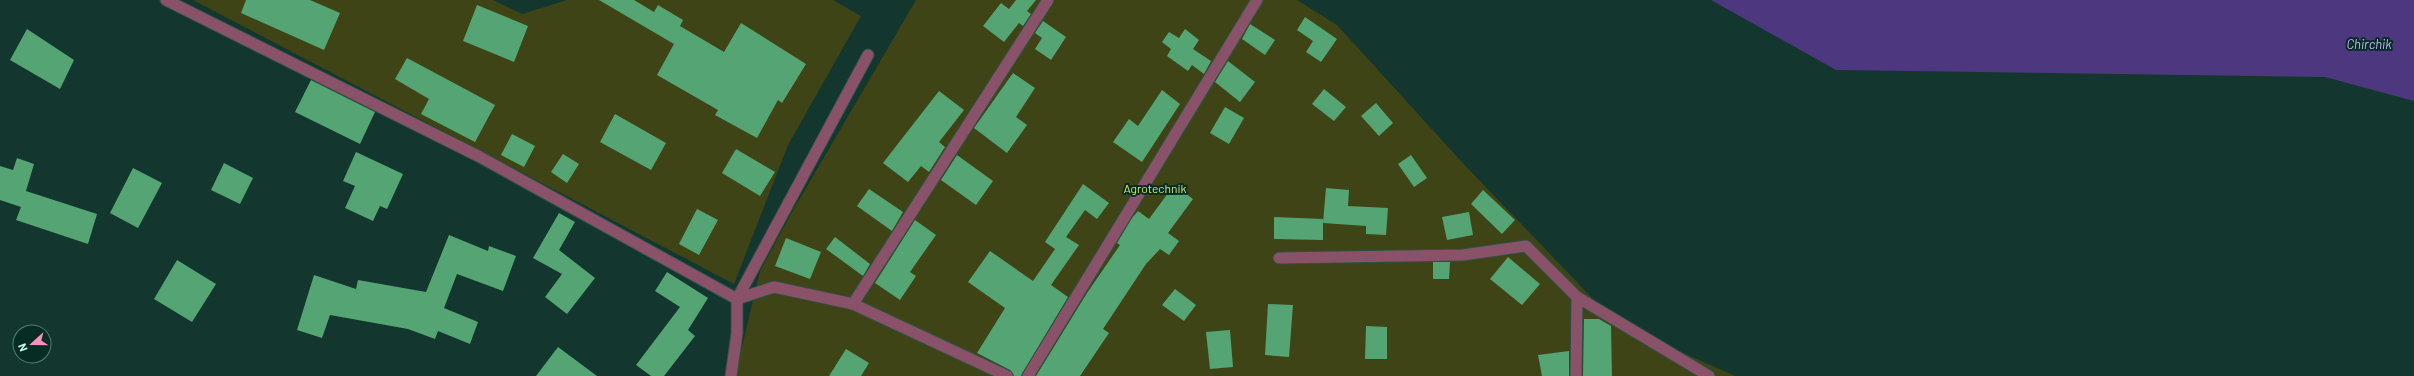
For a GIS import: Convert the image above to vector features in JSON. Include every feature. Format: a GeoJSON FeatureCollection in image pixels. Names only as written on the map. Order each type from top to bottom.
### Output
{"type":"FeatureCollection","features":[{"type":"Feature","properties":{"kind":"street"},"geometry":{"type":"LineString","coordinates":[[166,0],[480,157],[737,299],[774,287],[853,304],[1006,376]]}},
{"type":"Feature","properties":{"kind":"street"},"geometry":{"type":"LineString","coordinates":[[853,304],[1048,0]]}},
{"type":"Feature","properties":{"kind":"street"},"geometry":{"type":"LineString","coordinates":[[1028,376],[1257,0]]}},
{"type":"Feature","properties":{"kind":"street"},"geometry":{"type":"LineString","coordinates":[[731,376],[737,333],[737,299],[868,54]]}},
{"type":"Feature","properties":{"kind":"street"},"geometry":{"type":"LineString","coordinates":[[1280,258],[1463,255],[1526,246],[1577,297],[1708,376]]}},
{"type":"Feature","properties":{"kind":"street"},"geometry":{"type":"LineString","coordinates":[[1576,376],[1577,297]]}},
{"type":"Feature","properties":{"kind":"green space"},"geometry":{"type":"Polygon","coordinates":[[[193,0],[493,0],[522,14],[567,0],[833,0],[861,16],[788,145],[734,284],[193,0]]]}},
{"type":"Feature","properties":{"kind":"green space","name":"Agrotechnik"},"geometry":{"type":"Polygon","coordinates":[[[916,0],[1297,0],[1337,25],[1460,160],[1616,323],[1735,376],[735,376],[760,271],[792,212],[916,0]]]}},
{"type":"Feature","properties":{"kind":"water","name":"Chirchik"},"geometry":{"type":"Polygon","coordinates":[[[1711,0],[2414,0],[2414,101],[2325,77],[1836,70],[1711,0]]]}},
{"type":"Feature","properties":{"kind":"building"},"geometry":{"type":"Polygon","coordinates":[[[246,0],[310,0],[340,13],[324,50],[241,13],[246,0]]]}},
{"type":"Feature","properties":{"kind":"building"},"geometry":{"type":"Polygon","coordinates":[[[599,0],[634,0],[654,12],[658,5],[683,20],[680,26],[724,52],[741,23],[806,64],[782,103],[778,100],[757,138],[715,115],[718,110],[657,75],[674,44],[599,0]]]}},
{"type":"Feature","properties":{"kind":"building"},"geometry":{"type":"Polygon","coordinates":[[[1016,0],[1036,0],[1027,11],[1031,14],[1023,26],[1019,23],[1004,42],[983,26],[1001,3],[1009,9],[1016,0]]]}},
{"type":"Feature","properties":{"kind":"building"},"geometry":{"type":"Polygon","coordinates":[[[477,5],[528,26],[514,62],[463,41],[477,5]]]}},
{"type":"Feature","properties":{"kind":"building"},"geometry":{"type":"Polygon","coordinates":[[[1305,17],[1337,39],[1321,62],[1306,52],[1313,41],[1297,30],[1305,17]]]}},
{"type":"Feature","properties":{"kind":"building"},"geometry":{"type":"Polygon","coordinates":[[[1043,21],[1066,37],[1051,60],[1035,49],[1042,38],[1035,33],[1043,21]]]}},
{"type":"Feature","properties":{"kind":"building"},"geometry":{"type":"Polygon","coordinates":[[[1250,24],[1275,40],[1265,55],[1242,39],[1250,24]]]}},
{"type":"Feature","properties":{"kind":"building"},"geometry":{"type":"Polygon","coordinates":[[[27,29],[74,60],[60,89],[10,60],[27,29]]]}},
{"type":"Feature","properties":{"kind":"building"},"geometry":{"type":"Polygon","coordinates":[[[1185,29],[1199,40],[1193,49],[1211,61],[1204,74],[1192,65],[1188,71],[1167,56],[1171,49],[1162,42],[1169,32],[1179,38],[1185,29]]]}},
{"type":"Feature","properties":{"kind":"building"},"geometry":{"type":"Polygon","coordinates":[[[407,58],[495,105],[475,142],[421,114],[429,99],[395,79],[407,58]]]}},
{"type":"Feature","properties":{"kind":"building"},"geometry":{"type":"Polygon","coordinates":[[[1228,61],[1255,82],[1240,102],[1215,82],[1228,61]]]}},
{"type":"Feature","properties":{"kind":"building"},"geometry":{"type":"Polygon","coordinates":[[[1013,73],[1035,88],[1016,117],[1027,125],[1007,153],[974,128],[1013,73]]]}},
{"type":"Feature","properties":{"kind":"building"},"geometry":{"type":"Polygon","coordinates":[[[311,80],[375,112],[360,144],[295,112],[311,80]]]}},
{"type":"Feature","properties":{"kind":"building"},"geometry":{"type":"Polygon","coordinates":[[[1324,89],[1346,107],[1334,121],[1312,104],[1324,89]]]}},
{"type":"Feature","properties":{"kind":"building"},"geometry":{"type":"Polygon","coordinates":[[[1162,90],[1180,104],[1142,162],[1113,142],[1129,119],[1138,126],[1162,90]]]}},
{"type":"Feature","properties":{"kind":"building"},"geometry":{"type":"Polygon","coordinates":[[[939,91],[964,110],[939,142],[945,147],[929,172],[921,166],[908,182],[883,163],[939,91]]]}},
{"type":"Feature","properties":{"kind":"building"},"geometry":{"type":"Polygon","coordinates":[[[1376,103],[1393,123],[1379,136],[1361,116],[1376,103]]]}},
{"type":"Feature","properties":{"kind":"building"},"geometry":{"type":"Polygon","coordinates":[[[1225,107],[1244,118],[1229,144],[1210,133],[1225,107]]]}},
{"type":"Feature","properties":{"kind":"building"},"geometry":{"type":"Polygon","coordinates":[[[615,114],[666,143],[651,170],[600,142],[615,114]]]}},
{"type":"Feature","properties":{"kind":"building"},"geometry":{"type":"Polygon","coordinates":[[[512,134],[535,146],[524,167],[501,155],[512,134]]]}},
{"type":"Feature","properties":{"kind":"building"},"geometry":{"type":"Polygon","coordinates":[[[736,149],[775,172],[760,196],[722,173],[736,149]]]}},
{"type":"Feature","properties":{"kind":"building"},"geometry":{"type":"Polygon","coordinates":[[[356,152],[403,174],[387,209],[380,206],[373,221],[345,208],[355,186],[343,181],[356,152]]]}},
{"type":"Feature","properties":{"kind":"building"},"geometry":{"type":"Polygon","coordinates":[[[563,154],[579,164],[567,183],[551,172],[563,154]]]}},
{"type":"Feature","properties":{"kind":"building"},"geometry":{"type":"Polygon","coordinates":[[[957,155],[993,181],[976,205],[941,180],[957,155]]]}},
{"type":"Feature","properties":{"kind":"building"},"geometry":{"type":"Polygon","coordinates":[[[1411,155],[1427,178],[1414,187],[1398,164],[1411,155]]]}},
{"type":"Feature","properties":{"kind":"building"},"geometry":{"type":"Polygon","coordinates":[[[17,158],[34,164],[26,191],[97,214],[88,244],[16,220],[21,207],[0,200],[0,166],[13,170],[17,158]]]}},
{"type":"Feature","properties":{"kind":"building"},"geometry":{"type":"Polygon","coordinates":[[[224,163],[253,178],[240,204],[211,190],[224,163]]]}},
{"type":"Feature","properties":{"kind":"building"},"geometry":{"type":"Polygon","coordinates":[[[133,168],[162,183],[138,228],[110,213],[133,168]]]}},
{"type":"Feature","properties":{"kind":"building"},"geometry":{"type":"Polygon","coordinates":[[[1083,184],[1109,203],[1097,219],[1085,210],[1066,237],[1079,245],[1051,285],[1068,297],[1021,376],[1014,376],[1010,370],[977,353],[1005,308],[968,282],[990,251],[1033,281],[1055,249],[1045,242],[1083,184]]]}},
{"type":"Feature","properties":{"kind":"building"},"geometry":{"type":"Polygon","coordinates":[[[1174,185],[1193,199],[1168,233],[1179,241],[1169,255],[1160,249],[1146,264],[1103,329],[1109,333],[1080,376],[1036,376],[1087,293],[1120,245],[1117,243],[1132,218],[1138,211],[1149,219],[1174,185]]]}},
{"type":"Feature","properties":{"kind":"building"},"geometry":{"type":"Polygon","coordinates":[[[1326,188],[1349,190],[1348,206],[1388,208],[1386,235],[1366,234],[1366,226],[1323,223],[1326,188]]]}},
{"type":"Feature","properties":{"kind":"building"},"geometry":{"type":"Polygon","coordinates":[[[869,189],[903,212],[892,231],[857,206],[869,189]]]}},
{"type":"Feature","properties":{"kind":"building"},"geometry":{"type":"Polygon","coordinates":[[[1483,190],[1515,220],[1502,234],[1471,204],[1483,190]]]}},
{"type":"Feature","properties":{"kind":"building"},"geometry":{"type":"Polygon","coordinates":[[[697,209],[718,220],[699,255],[679,244],[697,209]]]}},
{"type":"Feature","properties":{"kind":"building"},"geometry":{"type":"Polygon","coordinates":[[[1469,212],[1473,235],[1447,240],[1442,217],[1469,212]]]}},
{"type":"Feature","properties":{"kind":"building"},"geometry":{"type":"Polygon","coordinates":[[[559,213],[575,222],[559,250],[595,278],[567,314],[545,297],[562,274],[533,258],[559,213]]]}},
{"type":"Feature","properties":{"kind":"building"},"geometry":{"type":"Polygon","coordinates":[[[1274,217],[1323,219],[1323,240],[1274,239],[1274,217]]]}},
{"type":"Feature","properties":{"kind":"building"},"geometry":{"type":"Polygon","coordinates":[[[915,220],[936,235],[910,272],[916,276],[900,300],[875,283],[915,220]]]}},
{"type":"Feature","properties":{"kind":"building"},"geometry":{"type":"Polygon","coordinates":[[[449,235],[488,251],[489,246],[516,256],[503,291],[457,274],[444,308],[478,322],[470,344],[438,331],[435,339],[408,329],[330,315],[322,338],[297,330],[314,275],[356,289],[358,280],[426,292],[449,235]]]}},
{"type":"Feature","properties":{"kind":"building"},"geometry":{"type":"Polygon","coordinates":[[[835,237],[870,264],[863,276],[826,249],[835,237]]]}},
{"type":"Feature","properties":{"kind":"building"},"geometry":{"type":"Polygon","coordinates":[[[786,238],[821,252],[810,279],[775,266],[786,238]]]}},
{"type":"Feature","properties":{"kind":"building"},"geometry":{"type":"Polygon","coordinates":[[[1508,257],[1540,284],[1522,305],[1490,279],[1508,257]]]}},
{"type":"Feature","properties":{"kind":"building"},"geometry":{"type":"Polygon","coordinates":[[[177,260],[216,284],[192,322],[154,299],[177,260]]]}},
{"type":"Feature","properties":{"kind":"building"},"geometry":{"type":"Polygon","coordinates":[[[1433,262],[1450,262],[1449,279],[1433,279],[1433,262]]]}},
{"type":"Feature","properties":{"kind":"building"},"geometry":{"type":"Polygon","coordinates":[[[667,272],[708,298],[688,330],[695,336],[664,376],[651,376],[636,365],[680,307],[655,291],[667,272]]]}},
{"type":"Feature","properties":{"kind":"building"},"geometry":{"type":"Polygon","coordinates":[[[1175,289],[1196,305],[1184,321],[1162,305],[1175,289]]]}},
{"type":"Feature","properties":{"kind":"building"},"geometry":{"type":"Polygon","coordinates":[[[1268,304],[1293,305],[1289,357],[1265,355],[1268,304]]]}},
{"type":"Feature","properties":{"kind":"building"},"geometry":{"type":"Polygon","coordinates":[[[1584,319],[1599,319],[1611,326],[1612,376],[1583,376],[1584,319]]]}},
{"type":"Feature","properties":{"kind":"building"},"geometry":{"type":"Polygon","coordinates":[[[1366,326],[1387,327],[1387,359],[1365,359],[1366,326]]]}},
{"type":"Feature","properties":{"kind":"building"},"geometry":{"type":"Polygon","coordinates":[[[1230,330],[1233,367],[1210,369],[1206,332],[1230,330]]]}},
{"type":"Feature","properties":{"kind":"building"},"geometry":{"type":"Polygon","coordinates":[[[558,347],[597,376],[536,376],[558,347]]]}},
{"type":"Feature","properties":{"kind":"building"},"geometry":{"type":"Polygon","coordinates":[[[846,349],[869,363],[861,376],[829,376],[846,349]]]}},
{"type":"Feature","properties":{"kind":"building"},"geometry":{"type":"Polygon","coordinates":[[[1569,351],[1569,376],[1542,376],[1538,355],[1569,351]]]}}]}
